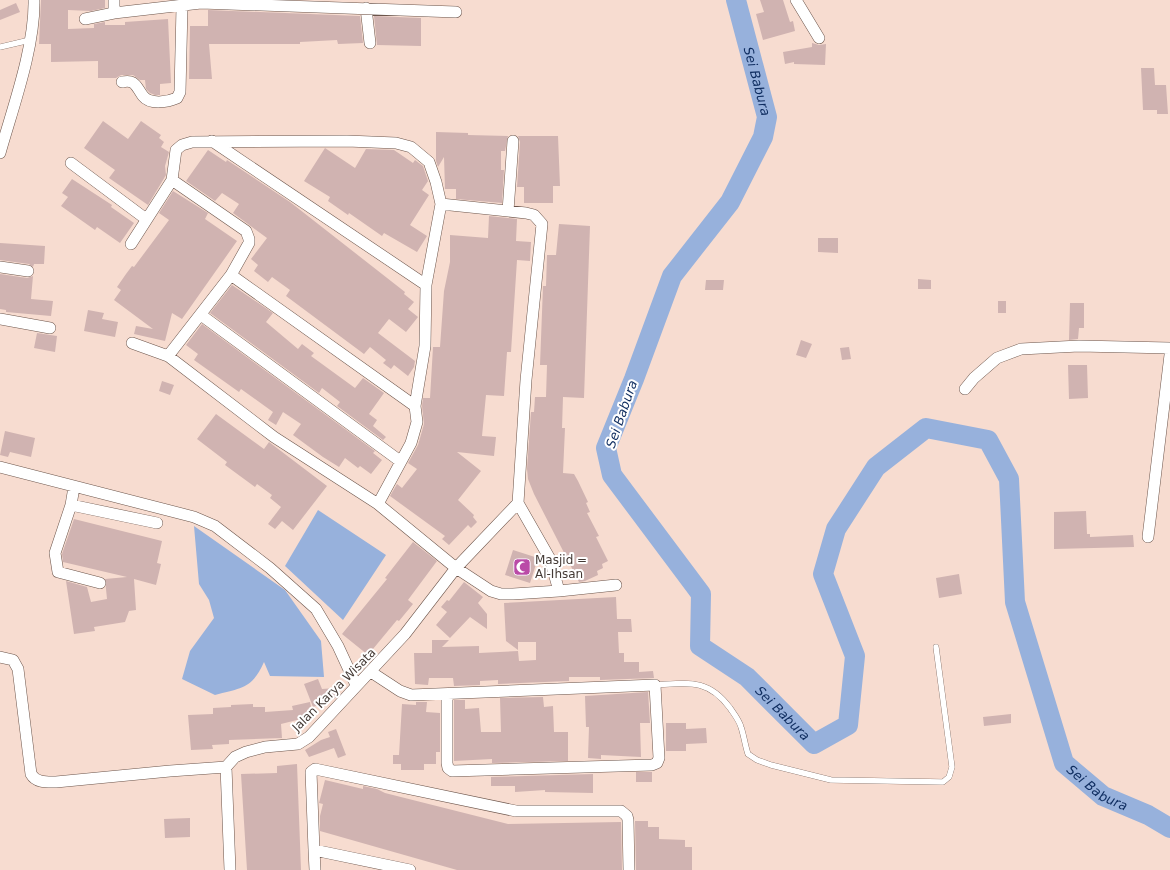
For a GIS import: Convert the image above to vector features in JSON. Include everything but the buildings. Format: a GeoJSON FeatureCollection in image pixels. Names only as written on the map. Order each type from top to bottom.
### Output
{"type":"FeatureCollection","features":[{"type":"Feature","properties":{"kind":"street"},"geometry":{"type":"LineString","coordinates":[[0,153],[30,40],[34,20],[34,0]]}},
{"type":"Feature","properties":{"kind":"street"},"geometry":{"type":"LineString","coordinates":[[114,0],[114,13]]}},
{"type":"Feature","properties":{"kind":"street"},"geometry":{"type":"LineString","coordinates":[[796,0],[819,38]]}},
{"type":"Feature","properties":{"kind":"street"},"geometry":{"type":"LineString","coordinates":[[84,20],[114,13],[182,7],[202,2],[456,12]]}},
{"type":"Feature","properties":{"kind":"street"},"geometry":{"type":"LineString","coordinates":[[122,82],[134,82],[144,97],[148,100],[164,102],[177,98],[180,92],[182,7]]}},
{"type":"Feature","properties":{"kind":"street"},"geometry":{"type":"LineString","coordinates":[[366,8],[370,43]]}},
{"type":"Feature","properties":{"kind":"street"},"geometry":{"type":"LineString","coordinates":[[132,244],[146,219],[172,180],[176,150],[179,147],[192,142],[347,140],[396,143],[411,147],[429,162],[436,182],[441,204],[426,285],[425,346],[415,406],[417,422],[411,443],[378,504]]}},
{"type":"Feature","properties":{"kind":"street"},"geometry":{"type":"LineString","coordinates":[[212,141],[426,285]]}},
{"type":"Feature","properties":{"kind":"street"},"geometry":{"type":"LineString","coordinates":[[508,211],[513,141]]}},
{"type":"Feature","properties":{"kind":"street"},"geometry":{"type":"LineString","coordinates":[[71,163],[146,219]]}},
{"type":"Feature","properties":{"kind":"street"},"geometry":{"type":"LineString","coordinates":[[168,356],[231,275],[249,243],[248,234],[172,180]]}},
{"type":"Feature","properties":{"kind":"street"},"geometry":{"type":"LineString","coordinates":[[441,204],[534,215],[542,224],[526,380],[518,503],[550,559],[559,591]]}},
{"type":"Feature","properties":{"kind":"street"},"geometry":{"type":"LineString","coordinates":[[0,267],[28,271]]}},
{"type":"Feature","properties":{"kind":"street"},"geometry":{"type":"LineString","coordinates":[[231,275],[415,406]]}},
{"type":"Feature","properties":{"kind":"street"},"geometry":{"type":"LineString","coordinates":[[201,315],[400,461]]}},
{"type":"Feature","properties":{"kind":"street"},"geometry":{"type":"LineString","coordinates":[[0,320],[50,328]]}},
{"type":"Feature","properties":{"kind":"street"},"geometry":{"type":"LineString","coordinates":[[132,343],[168,356],[274,437],[378,504],[456,568],[491,591],[501,594],[559,591],[616,584]]}},
{"type":"Feature","properties":{"kind":"street"},"geometry":{"type":"LineString","coordinates":[[965,389],[974,378],[997,358],[1021,349],[1079,346],[1170,348]]}},
{"type":"Feature","properties":{"kind":"street"},"geometry":{"type":"LineString","coordinates":[[1148,538],[1170,355]]}},
{"type":"Feature","properties":{"kind":"street"},"geometry":{"type":"LineString","coordinates":[[0,467],[194,518],[215,526],[270,568],[316,609],[338,646],[356,685]]}},
{"type":"Feature","properties":{"kind":"street"},"geometry":{"type":"LineString","coordinates":[[74,487],[72,505],[55,553],[58,572],[100,583]]}},
{"type":"Feature","properties":{"kind":"street","name":"Jalan Karya Wisata"},"geometry":{"type":"LineString","coordinates":[[226,767],[235,757],[246,752],[265,747],[298,744],[316,731],[356,685],[371,672],[405,634],[456,568],[518,503]]}},
{"type":"Feature","properties":{"kind":"street"},"geometry":{"type":"LineString","coordinates":[[72,505],[157,523]]}},
{"type":"Feature","properties":{"kind":"street"},"geometry":{"type":"LineString","coordinates":[[0,657],[13,660],[18,669],[31,774],[34,778],[40,781],[56,782],[226,767],[230,870]]}},
{"type":"Feature","properties":{"kind":"street"},"geometry":{"type":"LineString","coordinates":[[371,672],[400,692],[411,695],[654,685],[659,758],[657,763],[652,765],[452,772],[448,768],[447,763],[447,694]]}},
{"type":"Feature","properties":{"kind":"street"},"geometry":{"type":"LineString","coordinates":[[315,870],[311,778],[311,772],[314,770],[516,811],[621,811],[627,816],[628,820],[629,870]]}},
{"type":"Feature","properties":{"kind":"street"},"geometry":{"type":"LineString","coordinates":[[314,850],[410,870]]}},
{"type":"Feature","properties":{"kind":"lane"},"geometry":{"type":"LineString","coordinates":[[0,47],[30,40]]}},
{"type":"Feature","properties":{"kind":"lane"},"geometry":{"type":"LineString","coordinates":[[654,685],[688,684],[707,687],[720,695],[737,717],[741,726],[748,754],[757,760],[771,765],[831,780],[943,782],[949,777],[952,767],[936,647]]}},
{"type":"Feature","properties":{"kind":"water"},"geometry":{"type":"Polygon","coordinates":[[[318,510],[386,555],[343,620],[285,566],[318,510]]]}},
{"type":"Feature","properties":{"kind":"water"},"geometry":{"type":"Polygon","coordinates":[[[194,526],[285,590],[321,641],[324,677],[270,676],[264,662],[255,678],[245,686],[215,695],[182,679],[190,651],[214,618],[209,600],[199,584],[194,526]]]}},
{"type":"Feature","properties":{"kind":"waterway","name":"Sei Babura"},"geometry":{"type":"LineString","coordinates":[[736,0],[767,117],[763,137],[730,202],[672,276],[634,379],[606,448],[612,475],[701,594],[700,646],[747,677],[814,744],[848,725],[855,656],[823,574],[836,529],[876,467],[926,428],[988,440],[1009,479],[1015,602],[1064,763],[1103,796],[1148,815],[1170,828]]}},
{"type":"Feature","properties":{"kind":"place","name":"Masjid = Al-Ihsan"},"geometry":{"type":"Point","coordinates":[522,567]}}]}
